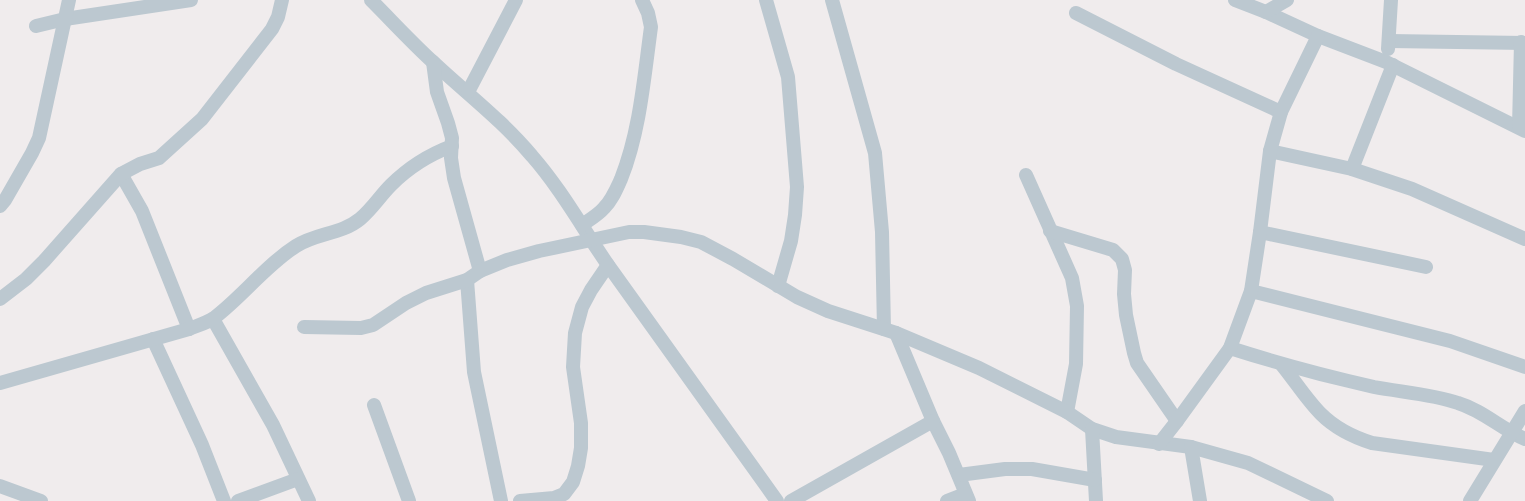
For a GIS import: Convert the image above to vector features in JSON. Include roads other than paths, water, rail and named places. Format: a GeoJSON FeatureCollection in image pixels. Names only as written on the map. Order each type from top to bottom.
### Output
{"type":"FeatureCollection","features":[{"type":"Feature","properties":{"kind":"street"},"geometry":{"type":"LineString","coordinates":[[0,206],[6,200],[32,153],[38,138],[69,0]]}},
{"type":"Feature","properties":{"kind":"street"},"geometry":{"type":"LineString","coordinates":[[36,26],[65,18],[146,3],[191,0]]}},
{"type":"Feature","properties":{"kind":"street"},"geometry":{"type":"LineString","coordinates":[[0,299],[26,279],[44,261],[120,174],[140,164],[159,158],[202,119],[272,29],[278,17],[282,0]]}},
{"type":"Feature","properties":{"kind":"street"},"geometry":{"type":"LineString","coordinates":[[371,0],[433,62],[468,92],[533,156],[582,225],[608,265],[777,501]]}},
{"type":"Feature","properties":{"kind":"street"},"geometry":{"type":"LineString","coordinates":[[468,92],[516,0]]}},
{"type":"Feature","properties":{"kind":"street"},"geometry":{"type":"LineString","coordinates":[[582,225],[604,209],[611,199],[628,160],[636,129],[651,27],[648,13],[642,0]]}},
{"type":"Feature","properties":{"kind":"street"},"geometry":{"type":"LineString","coordinates":[[766,0],[788,77],[797,187],[791,241],[778,286]]}},
{"type":"Feature","properties":{"kind":"street"},"geometry":{"type":"LineString","coordinates":[[832,0],[876,154],[890,331],[950,453],[967,497],[947,501]]}},
{"type":"Feature","properties":{"kind":"street"},"geometry":{"type":"LineString","coordinates":[[1235,0],[1266,12],[1318,36],[1390,64],[1522,129],[1523,42],[1389,41]]}},
{"type":"Feature","properties":{"kind":"street"},"geometry":{"type":"LineString","coordinates":[[1266,12],[1286,0]]}},
{"type":"Feature","properties":{"kind":"street"},"geometry":{"type":"LineString","coordinates":[[1352,169],[1390,64],[1389,41],[1391,0]]}},
{"type":"Feature","properties":{"kind":"street"},"geometry":{"type":"LineString","coordinates":[[1076,13],[1176,64],[1282,112]]}},
{"type":"Feature","properties":{"kind":"street"},"geometry":{"type":"LineString","coordinates":[[1159,444],[1230,348],[1250,290],[1260,232],[1270,152],[1282,112],[1318,36]]}},
{"type":"Feature","properties":{"kind":"street"},"geometry":{"type":"LineString","coordinates":[[433,62],[437,92],[452,138],[451,158],[454,178],[480,271]]}},
{"type":"Feature","properties":{"kind":"street"},"geometry":{"type":"LineString","coordinates":[[0,383],[189,329],[213,319],[277,260],[296,246],[310,238],[348,227],[360,219],[390,186],[412,167],[433,154],[452,146]]}},
{"type":"Feature","properties":{"kind":"street"},"geometry":{"type":"LineString","coordinates":[[1270,152],[1352,169],[1429,195],[1525,238]]}},
{"type":"Feature","properties":{"kind":"street"},"geometry":{"type":"LineString","coordinates":[[120,174],[142,211],[189,329]]}},
{"type":"Feature","properties":{"kind":"street"},"geometry":{"type":"LineString","coordinates":[[1026,175],[1072,278],[1077,306],[1076,364],[1067,412]]}},
{"type":"Feature","properties":{"kind":"street"},"geometry":{"type":"LineString","coordinates":[[1050,231],[1113,250],[1122,259],[1125,270],[1124,294],[1126,315],[1137,363],[1177,421]]}},
{"type":"Feature","properties":{"kind":"street"},"geometry":{"type":"LineString","coordinates":[[304,327],[361,328],[372,325],[406,303],[426,294],[467,280],[480,271],[507,260],[539,251],[629,232],[644,232],[681,237],[701,242],[797,297],[828,311],[890,331],[979,368],[1067,412],[1092,429],[1116,437],[1159,444],[1191,447],[1248,463],[1327,501]]}},
{"type":"Feature","properties":{"kind":"street"},"geometry":{"type":"LineString","coordinates":[[1260,232],[1426,266]]}},
{"type":"Feature","properties":{"kind":"street"},"geometry":{"type":"LineString","coordinates":[[520,501],[554,498],[564,494],[573,482],[578,466],[581,448],[581,423],[573,367],[575,333],[582,307],[591,290],[608,265]]}},
{"type":"Feature","properties":{"kind":"street"},"geometry":{"type":"LineString","coordinates":[[467,280],[474,372],[501,501]]}},
{"type":"Feature","properties":{"kind":"street"},"geometry":{"type":"LineString","coordinates":[[1250,290],[1450,341],[1525,367]]}},
{"type":"Feature","properties":{"kind":"street"},"geometry":{"type":"LineString","coordinates":[[213,319],[273,425],[309,501]]}},
{"type":"Feature","properties":{"kind":"street"},"geometry":{"type":"LineString","coordinates":[[153,339],[202,445],[224,501]]}},
{"type":"Feature","properties":{"kind":"street"},"geometry":{"type":"LineString","coordinates":[[1230,348],[1282,365],[1365,385],[1458,403],[1489,417],[1511,433],[1525,439]]}},
{"type":"Feature","properties":{"kind":"street"},"geometry":{"type":"LineString","coordinates":[[1282,365],[1321,414],[1338,428],[1358,439],[1372,443],[1494,460]]}},
{"type":"Feature","properties":{"kind":"street"},"geometry":{"type":"LineString","coordinates":[[374,405],[409,501]]}},
{"type":"Feature","properties":{"kind":"street"},"geometry":{"type":"LineString","coordinates":[[1470,501],[1525,411]]}},
{"type":"Feature","properties":{"kind":"street"},"geometry":{"type":"LineString","coordinates":[[791,501],[933,421]]}},
{"type":"Feature","properties":{"kind":"street"},"geometry":{"type":"LineString","coordinates":[[1092,429],[1096,501]]}},
{"type":"Feature","properties":{"kind":"street"},"geometry":{"type":"LineString","coordinates":[[1191,447],[1200,501]]}},
{"type":"Feature","properties":{"kind":"street"},"geometry":{"type":"LineString","coordinates":[[959,475],[1005,468],[1032,469],[1095,480]]}},
{"type":"Feature","properties":{"kind":"street"},"geometry":{"type":"LineString","coordinates":[[238,501],[298,479]]}},
{"type":"Feature","properties":{"kind":"street"},"geometry":{"type":"LineString","coordinates":[[0,486],[41,501]]}}]}
